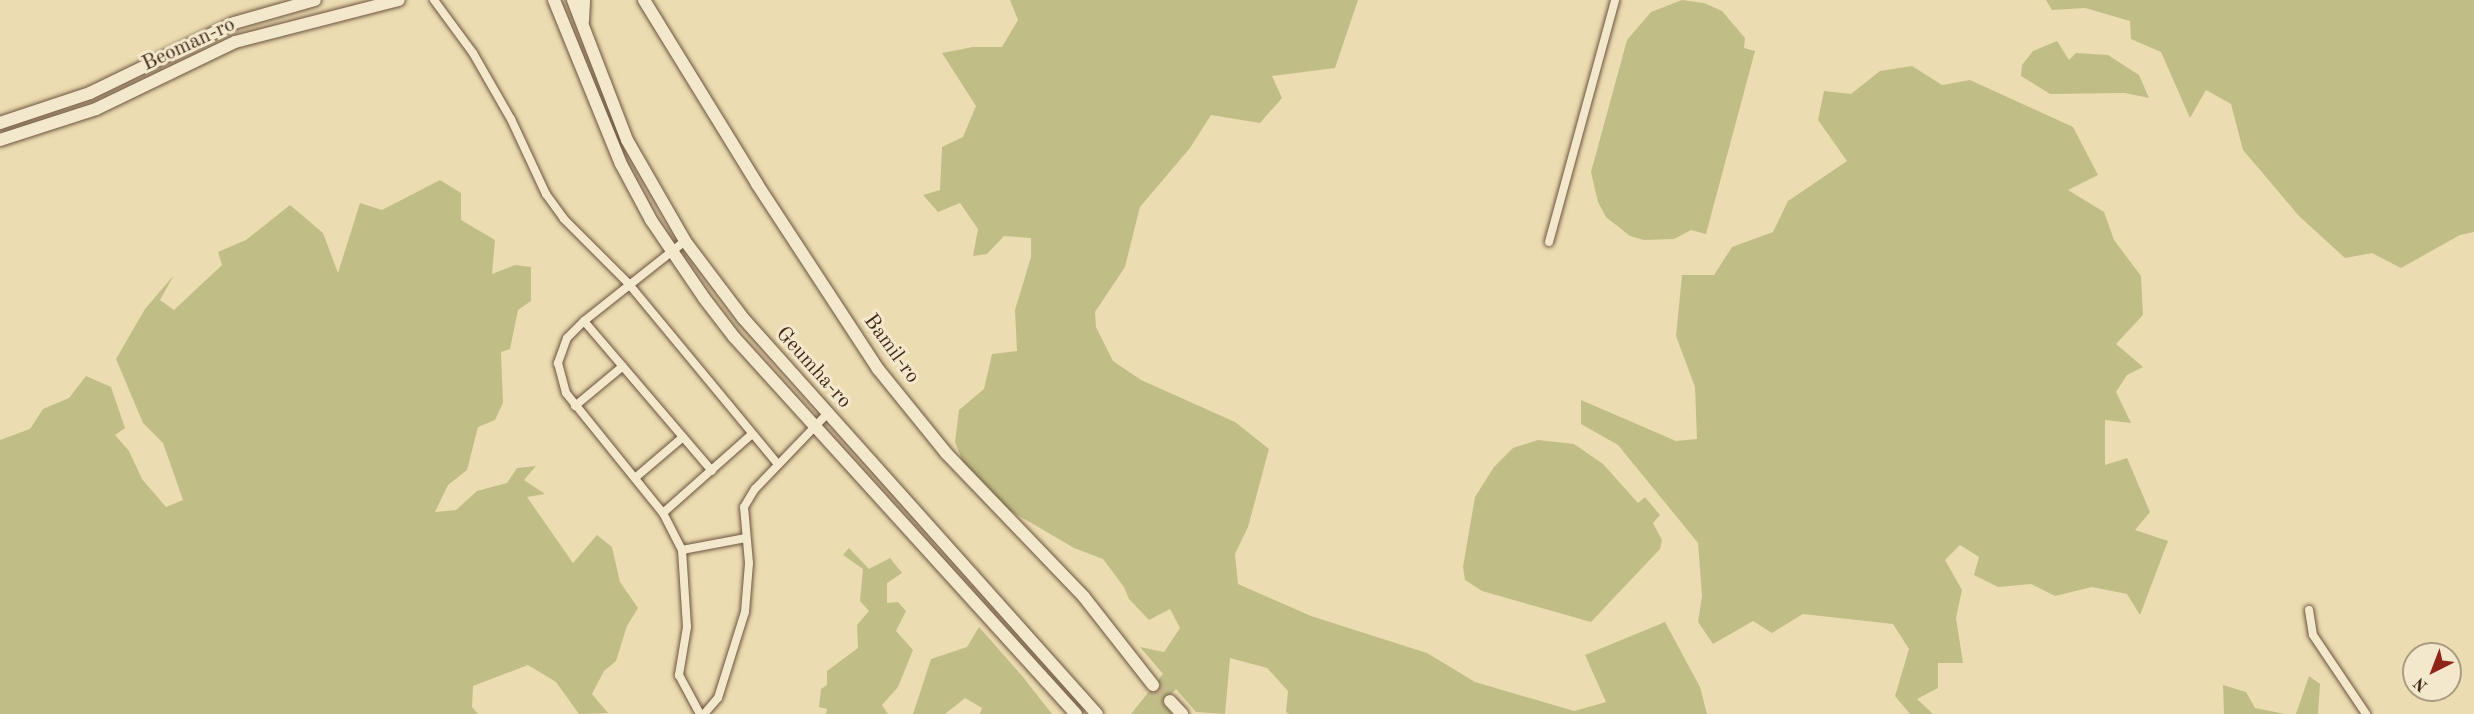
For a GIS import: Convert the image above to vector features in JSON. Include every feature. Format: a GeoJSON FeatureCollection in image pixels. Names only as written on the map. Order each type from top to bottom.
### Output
{"type":"FeatureCollection","features":[{"type":"Feature","properties":{"kind":"main road","name":"Beoman-ro"},"geometry":{"type":"LineString","coordinates":[[0,123],[90,93],[242,20],[315,0]]}},
{"type":"Feature","properties":{"kind":"main road","name":"Beoman-ro"},"geometry":{"type":"LineString","coordinates":[[0,140],[96,109],[235,42],[399,0]]}},
{"type":"Feature","properties":{"kind":"main road","name":"Geumha-ro"},"geometry":{"type":"LineString","coordinates":[[549,0],[556,6],[621,164],[672,251],[735,337],[1076,714]]}},
{"type":"Feature","properties":{"kind":"main road","name":"Geumha-ro"},"geometry":{"type":"LineString","coordinates":[[573,0],[627,140],[685,241],[743,318],[1097,714]]}},
{"type":"Feature","properties":{"kind":"main road"},"geometry":{"type":"LineString","coordinates":[[582,28],[584,0]]}},
{"type":"Feature","properties":{"kind":"main road","name":"Bamil-ro"},"geometry":{"type":"LineString","coordinates":[[644,0],[757,184],[878,369],[946,453],[1084,597],[1153,685]]}},
{"type":"Feature","properties":{"kind":"main road"},"geometry":{"type":"LineString","coordinates":[[1170,701],[1182,714]]}},
{"type":"Feature","properties":{"kind":"street"},"geometry":{"type":"LineString","coordinates":[[434,0],[472,53],[506,110],[546,194],[564,219],[628,283],[751,435],[778,464]]}},
{"type":"Feature","properties":{"kind":"street"},"geometry":{"type":"LineString","coordinates":[[1549,242],[1615,0]]}},
{"type":"Feature","properties":{"kind":"street"},"geometry":{"type":"LineString","coordinates":[[685,241],[628,283],[584,321],[567,338],[558,363],[559,376],[575,406],[663,513],[682,550],[687,627],[679,675],[702,714],[718,698],[745,612],[744,507],[778,464],[828,413]]}},
{"type":"Feature","properties":{"kind":"street"},"geometry":{"type":"LineString","coordinates":[[584,321],[712,471]]}},
{"type":"Feature","properties":{"kind":"street"},"geometry":{"type":"LineString","coordinates":[[575,406],[623,366]]}},
{"type":"Feature","properties":{"kind":"street"},"geometry":{"type":"LineString","coordinates":[[663,513],[751,435]]}},
{"type":"Feature","properties":{"kind":"street"},"geometry":{"type":"LineString","coordinates":[[635,478],[683,437]]}},
{"type":"Feature","properties":{"kind":"street"},"geometry":{"type":"LineString","coordinates":[[682,550],[746,538]]}},
{"type":"Feature","properties":{"kind":"street"},"geometry":{"type":"LineString","coordinates":[[2309,610],[2313,634],[2366,714]]}},
{"type":"Feature","properties":{"kind":"shaded area"},"geometry":{"type":"Polygon","coordinates":[[[1010,0],[1358,0],[1335,68],[1272,76],[1282,98],[1260,123],[1211,115],[1190,148],[1140,207],[1125,267],[1095,312],[1096,327],[1113,361],[1141,380],[1235,422],[1269,449],[1248,527],[1235,554],[1238,584],[1311,616],[1427,653],[1475,682],[1574,711],[1606,702],[1585,655],[1665,622],[1700,687],[1707,714],[1289,714],[1286,712],[1288,691],[1267,668],[1230,658],[1225,714],[1196,712],[1176,689],[1163,703],[1172,714],[1131,714],[1163,674],[1140,647],[1164,652],[1180,628],[1170,609],[1149,620],[1129,599],[1124,587],[1103,559],[1074,548],[1009,510],[964,465],[955,442],[959,410],[984,389],[992,354],[1017,351],[1015,310],[1031,257],[1031,238],[1004,236],[987,254],[973,256],[978,229],[960,203],[938,212],[923,195],[940,190],[942,147],[963,137],[976,106],[942,53],[973,47],[1002,47],[1018,20],[1010,0]]]}},
{"type":"Feature","properties":{"kind":"shaded area"},"geometry":{"type":"Polygon","coordinates":[[[1682,0],[1704,3],[1722,11],[1745,38],[1744,48],[1755,51],[1706,234],[1691,230],[1674,239],[1644,240],[1630,236],[1606,217],[1598,202],[1591,172],[1627,40],[1651,12],[1682,0]]]}},
{"type":"Feature","properties":{"kind":"shaded area"},"geometry":{"type":"Polygon","coordinates":[[[2046,0],[2474,0],[2474,232],[2460,235],[2401,268],[2372,253],[2345,258],[2299,216],[2243,150],[2231,104],[2206,90],[2190,118],[2161,52],[2131,39],[2130,21],[2085,8],[2052,10],[2046,0]]]}},
{"type":"Feature","properties":{"kind":"shaded area"},"geometry":{"type":"Polygon","coordinates":[[[2057,41],[2069,60],[2076,53],[2108,55],[2139,75],[2149,98],[2125,93],[2050,94],[2021,76],[2022,65],[2033,51],[2057,41]]]}},
{"type":"Feature","properties":{"kind":"shaded area"},"geometry":{"type":"Polygon","coordinates":[[[1912,66],[1942,85],[1970,80],[2073,127],[2098,175],[2068,190],[2104,212],[2114,240],[2141,276],[2143,315],[2116,344],[2143,367],[2127,375],[2116,392],[2131,423],[2105,420],[2105,465],[2127,458],[2150,512],[2135,530],[2168,541],[2140,615],[2127,594],[2092,587],[2055,596],[2031,584],[1998,587],[1974,575],[1979,557],[1960,545],[1945,560],[1962,590],[1956,618],[1963,663],[1938,663],[1938,688],[1917,699],[1933,714],[1910,714],[1895,696],[1909,649],[1893,624],[1803,614],[1772,633],[1753,621],[1713,644],[1698,622],[1702,596],[1698,543],[1618,445],[1581,424],[1581,400],[1676,441],[1697,439],[1695,387],[1676,336],[1682,275],[1714,275],[1732,247],[1773,232],[1788,201],[1847,161],[1818,120],[1824,91],[1851,94],[1880,71],[1912,66]]]}},
{"type":"Feature","properties":{"kind":"shaded area"},"geometry":{"type":"Polygon","coordinates":[[[440,180],[461,193],[461,220],[495,240],[492,274],[515,265],[531,267],[531,301],[518,310],[510,349],[501,352],[503,403],[495,420],[478,427],[467,470],[448,485],[435,512],[456,510],[477,491],[507,483],[517,468],[536,466],[524,480],[545,494],[527,497],[573,563],[597,535],[612,547],[620,582],[638,608],[627,626],[616,661],[604,671],[592,694],[608,713],[579,714],[556,682],[528,665],[473,686],[472,707],[478,714],[0,714],[0,440],[30,429],[43,409],[69,398],[86,376],[111,387],[125,428],[115,435],[129,451],[142,479],[166,507],[183,500],[163,443],[143,423],[116,359],[145,309],[174,275],[160,300],[174,310],[222,265],[218,252],[246,240],[290,205],[323,233],[338,273],[360,203],[382,210],[440,180]]]}},
{"type":"Feature","properties":{"kind":"shaded area"},"geometry":{"type":"Polygon","coordinates":[[[1538,440],[1574,444],[1603,464],[1638,503],[1645,497],[1660,515],[1653,523],[1662,540],[1660,549],[1591,622],[1482,591],[1465,580],[1463,567],[1475,497],[1494,467],[1513,448],[1538,440]]]}},
{"type":"Feature","properties":{"kind":"shaded area"},"geometry":{"type":"Polygon","coordinates":[[[849,548],[869,569],[890,558],[902,573],[887,583],[887,603],[898,602],[906,611],[896,631],[913,650],[898,687],[882,705],[888,714],[826,714],[827,709],[819,707],[821,689],[827,685],[827,671],[858,648],[857,625],[869,611],[860,601],[863,569],[843,555],[849,548]]]}},
{"type":"Feature","properties":{"kind":"shaded area"},"geometry":{"type":"Polygon","coordinates":[[[979,627],[1052,714],[980,714],[982,708],[965,698],[945,714],[913,714],[931,659],[967,647],[979,627]]]}},
{"type":"Feature","properties":{"kind":"shaded area"},"geometry":{"type":"Polygon","coordinates":[[[2309,676],[2320,684],[2318,714],[2296,714],[2309,676]]]}},
{"type":"Feature","properties":{"kind":"shaded area"},"geometry":{"type":"Polygon","coordinates":[[[2223,685],[2246,692],[2255,708],[2285,714],[2224,714],[2223,685]]]}},
{"type":"Feature","properties":{"kind":"tunnel"},"geometry":{"type":"LineString","coordinates":[[1153,685],[1170,701]]}}]}
